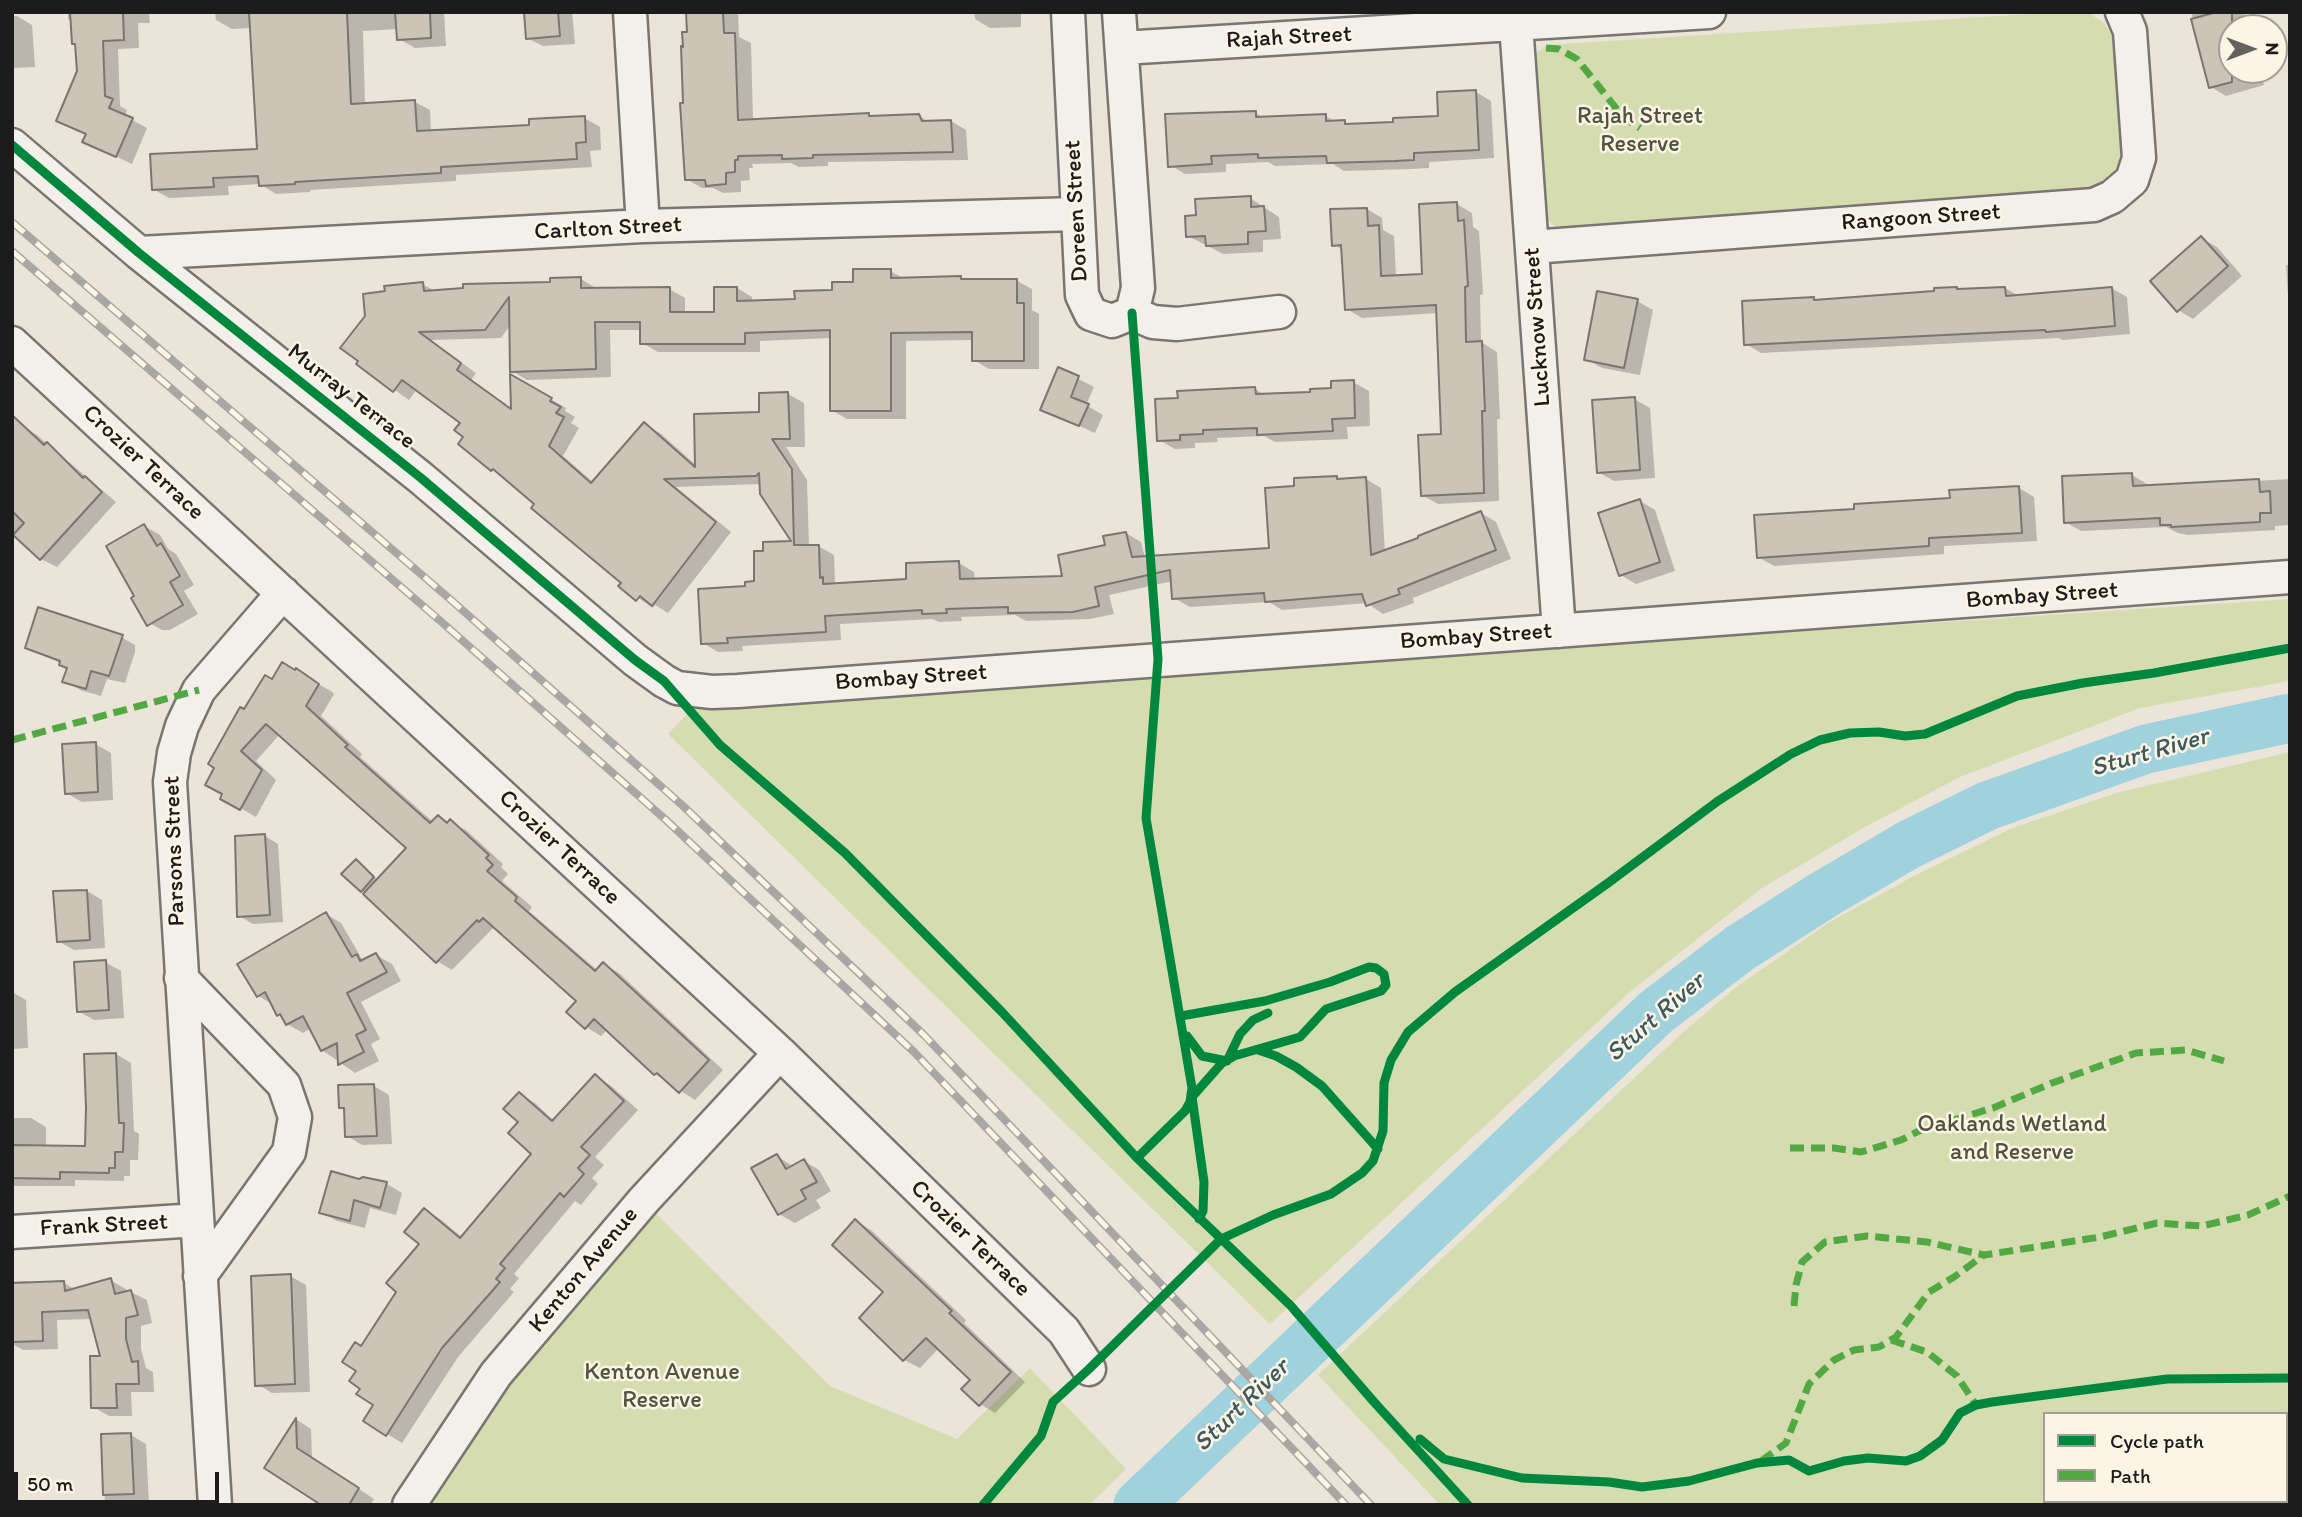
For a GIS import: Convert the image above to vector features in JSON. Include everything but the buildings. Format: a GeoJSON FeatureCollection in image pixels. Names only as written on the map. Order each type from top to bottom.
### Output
{"type":"FeatureCollection","features":[{"type":"Feature","properties":{"kind":"street"},"geometry":{"type":"LineString","coordinates":[[629,12],[643,226]]}},
{"type":"Feature","properties":{"kind":"street","name":"Doreen Street"},"geometry":{"type":"LineString","coordinates":[[1068,12],[1082,295],[1091,314],[1112,321],[1132,313]]}},
{"type":"Feature","properties":{"kind":"street"},"geometry":{"type":"LineString","coordinates":[[1119,12],[1138,288],[1132,313],[1153,322],[1177,324],[1279,312]]}},
{"type":"Feature","properties":{"kind":"street","name":"Rajah Street"},"geometry":{"type":"LineString","coordinates":[[1122,48],[1709,12]]}},
{"type":"Feature","properties":{"kind":"street","name":"Rangoon Street"},"geometry":{"type":"LineString","coordinates":[[1532,247],[2094,205],[2112,197],[2132,180],[2139,158],[2130,31],[2122,12]]}},
{"type":"Feature","properties":{"kind":"street","name":"Lucknow Street"},"geometry":{"type":"LineString","coordinates":[[1516,24],[1559,631]]}},
{"type":"Feature","properties":{"kind":"street","name":"Murray Terrace"},"geometry":{"type":"LineString","coordinates":[[12,145],[139,253],[421,478],[635,660],[664,681]]}},
{"type":"Feature","properties":{"kind":"street","name":"Carlton Street"},"geometry":{"type":"LineString","coordinates":[[139,253],[643,226],[1077,214]]}},
{"type":"Feature","properties":{"kind":"street","name":"Crozier Terrace"},"geometry":{"type":"LineString","coordinates":[[15,352],[283,593],[780,1053],[1064,1331],[1089,1370]]}},
{"type":"Feature","properties":{"kind":"street","name":"Bombay Street"},"geometry":{"type":"LineString","coordinates":[[664,681],[677,688],[738,691],[2290,577]]}},
{"type":"Feature","properties":{"kind":"street","name":"Parsons Street"},"geometry":{"type":"LineString","coordinates":[[215,1505],[170,782],[174,753],[182,726],[199,690],[283,593]]}},
{"type":"Feature","properties":{"kind":"street"},"geometry":{"type":"LineString","coordinates":[[181,978],[284,1085],[295,1117],[289,1152],[200,1276]]}},
{"type":"Feature","properties":{"kind":"street","name":"Kenton Avenue"},"geometry":{"type":"LineString","coordinates":[[409,1505],[496,1374],[644,1200],[780,1053]]}},
{"type":"Feature","properties":{"kind":"street","name":"Frank Street"},"geometry":{"type":"LineString","coordinates":[[12,1231],[197,1220]]}},
{"type":"Feature","properties":{"kind":"green space","name":"Rajah Street Reserve"},"geometry":{"type":"Polygon","coordinates":[[[2088,12],[2105,24],[2116,44],[2124,159],[2111,183],[2091,191],[1559,228],[1545,219],[1533,55],[1547,45],[2088,12]]]}},
{"type":"Feature","properties":{"kind":"green space"},"geometry":{"type":"Polygon","coordinates":[[[2290,599],[2290,681],[2140,708],[1960,777],[1865,827],[1762,888],[1631,991],[1270,1324],[668,734],[696,705],[2290,599]]]}},
{"type":"Feature","properties":{"kind":"green space","name":"Oaklands Wetland and Reserve"},"geometry":{"type":"Polygon","coordinates":[[[2290,752],[2290,1505],[1440,1505],[1318,1375],[1680,1035],[1735,988],[1830,922],[1912,877],[2010,829],[2116,793],[2290,752]]]}},
{"type":"Feature","properties":{"kind":"green space","name":"Kenton Avenue Reserve"},"geometry":{"type":"Polygon","coordinates":[[[654,1212],[830,1386],[957,1439],[1030,1368],[1126,1469],[1089,1505],[431,1505],[508,1385],[654,1212]]]}},
{"type":"Feature","properties":{"kind":"waterway","name":"Sturt River"},"geometry":{"type":"LineString","coordinates":[[1138,1505],[1656,1012],[1740,948],[1908,845],[1987,806],[2146,749],[2290,718]]}},
{"type":"Feature","properties":{"kind":"railway"},"geometry":{"type":"LineString","coordinates":[[12,222],[451,600],[682,805],[924,1035],[1371,1505]]}},
{"type":"Feature","properties":{"kind":"railway"},"geometry":{"type":"LineString","coordinates":[[12,251],[666,820],[914,1052],[1346,1505]]}},
{"type":"Feature","properties":{"kind":"marked path"},"geometry":{"type":"LineString","coordinates":[[1546,48],[1559,49],[1577,59],[1623,117],[1640,128]]}},
{"type":"Feature","properties":{"kind":"marked path"},"geometry":{"type":"LineString","coordinates":[[12,740],[199,690]]}},
{"type":"Feature","properties":{"kind":"marked path"},"geometry":{"type":"LineString","coordinates":[[1790,1148],[1834,1148],[1861,1152],[1901,1140],[1923,1129],[1993,1108],[2052,1083],[2136,1053],[2186,1050],[2224,1061]]}},
{"type":"Feature","properties":{"kind":"marked path"},"geometry":{"type":"LineString","coordinates":[[1794,1306],[1802,1262],[1825,1242],[1867,1236],[1927,1242],[1984,1255],[2100,1237],[2157,1223],[2202,1226],[2248,1215],[2290,1196]]}},
{"type":"Feature","properties":{"kind":"marked path"},"geometry":{"type":"LineString","coordinates":[[1761,1461],[1786,1443],[1809,1384],[1834,1360],[1854,1350],[1879,1347],[1896,1337],[1929,1292],[1984,1255]]}},
{"type":"Feature","properties":{"kind":"marked path"},"geometry":{"type":"LineString","coordinates":[[1891,1340],[1927,1352],[1957,1376],[1976,1405]]}},
{"type":"Feature","properties":{"kind":"cycle path"},"geometry":{"type":"LineString","coordinates":[[12,145],[139,253],[421,478],[635,660],[664,681],[720,745],[845,853],[1001,1011],[1137,1158],[1291,1306],[1468,1505]]}},
{"type":"Feature","properties":{"kind":"cycle path"},"geometry":{"type":"LineString","coordinates":[[1132,313],[1158,659],[1146,818],[1192,1088],[1190,1102],[1185,1111],[1137,1158]]}},
{"type":"Feature","properties":{"kind":"cycle path"},"geometry":{"type":"LineString","coordinates":[[983,1505],[1041,1436],[1053,1402],[1221,1239],[1273,1215],[1331,1194],[1362,1173],[1373,1161],[1383,1131],[1384,1083],[1391,1060],[1408,1032],[1455,992],[1718,801],[1791,754],[1820,740],[1850,733],[1879,732],[1905,736],[1925,734],[2017,696],[2290,648]]}},
{"type":"Feature","properties":{"kind":"cycle path"},"geometry":{"type":"LineString","coordinates":[[1181,1016],[1265,1001],[1330,982],[1369,967],[1384,974],[1386,985],[1381,991],[1326,1009],[1300,1037],[1234,1056],[1222,1063],[1192,1097],[1204,1182],[1203,1211],[1199,1219]]}},
{"type":"Feature","properties":{"kind":"cycle path"},"geometry":{"type":"LineString","coordinates":[[1187,1036],[1202,1056],[1227,1061],[1240,1034],[1253,1020],[1268,1013]]}},
{"type":"Feature","properties":{"kind":"cycle path"},"geometry":{"type":"LineString","coordinates":[[1258,1050],[1296,1067],[1322,1086],[1378,1149]]}},
{"type":"Feature","properties":{"kind":"cycle path"},"geometry":{"type":"LineString","coordinates":[[1420,1439],[1444,1459],[1522,1478],[1609,1482],[1642,1487],[1689,1481],[1757,1463],[1789,1460],[1809,1471],[1844,1461],[1868,1458],[1906,1461],[1920,1456],[1942,1440],[1960,1413],[1976,1405],[1992,1402],[2167,1379],[2290,1378]]}}]}
